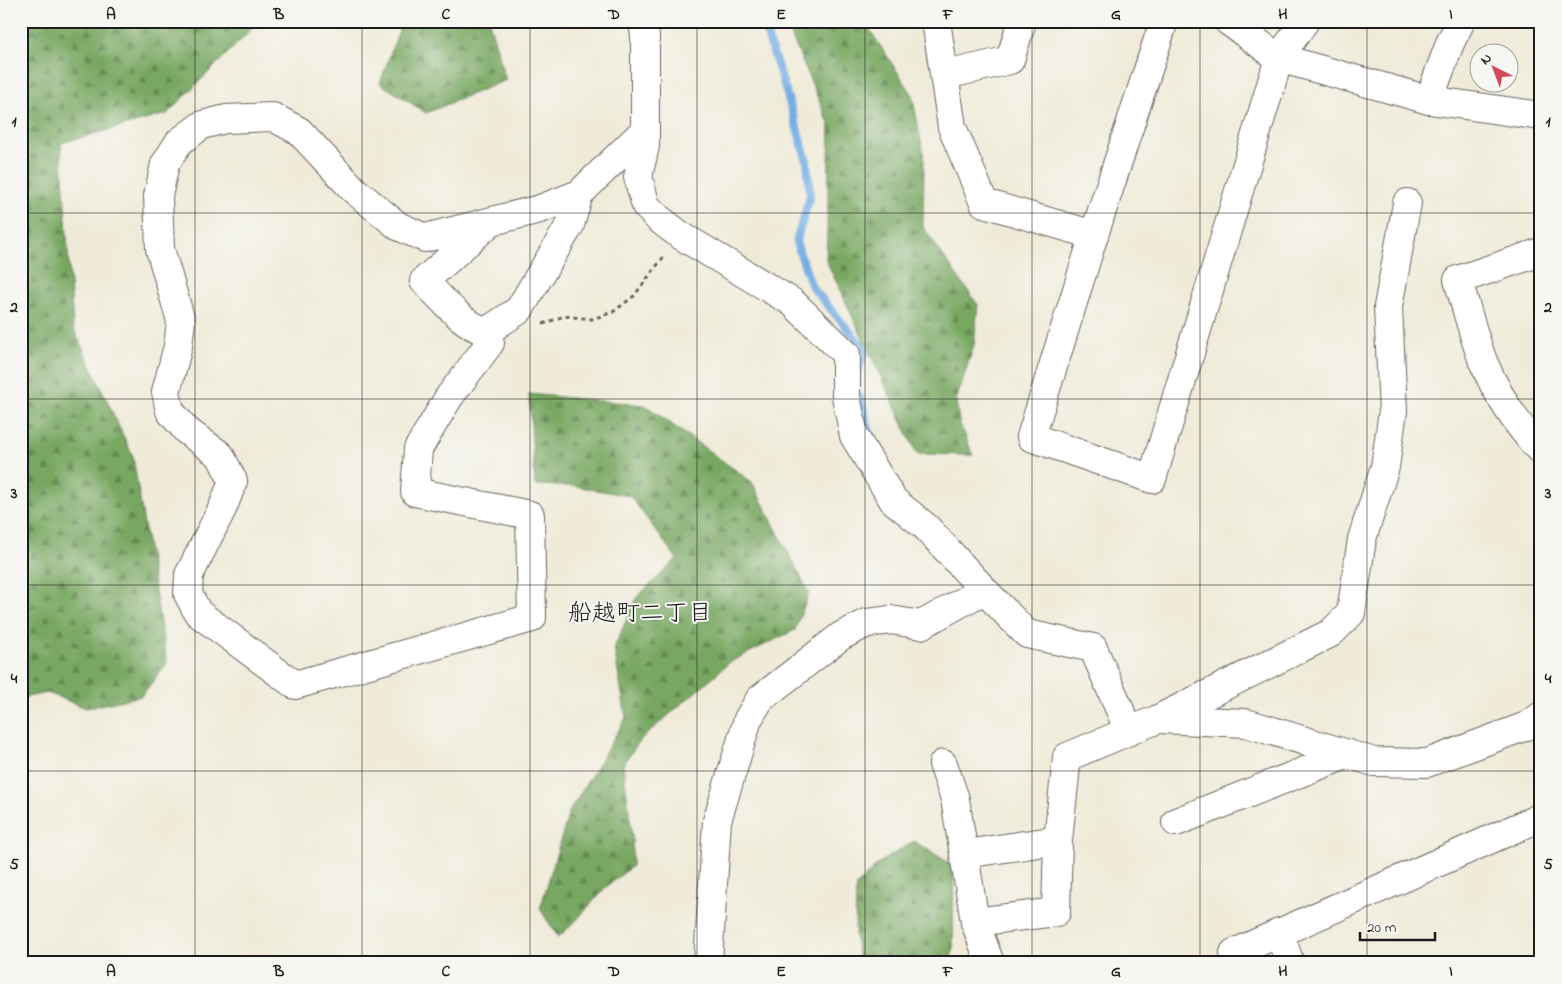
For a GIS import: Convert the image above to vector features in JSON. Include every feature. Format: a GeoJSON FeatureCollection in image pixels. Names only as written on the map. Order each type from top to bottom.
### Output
{"type":"FeatureCollection","features":[{"type":"Feature","properties":{"kind":"street"},"geometry":{"type":"LineString","coordinates":[[643,21],[645,36],[645,146],[638,177],[646,206],[659,220],[680,235],[792,302],[846,354],[846,396],[854,436],[893,500],[926,527],[1027,634],[1092,648],[1129,731]]}},
{"type":"Feature","properties":{"kind":"street"},"geometry":{"type":"LineString","coordinates":[[936,21],[946,75],[952,127],[984,203],[1094,235]]}},
{"type":"Feature","properties":{"kind":"street"},"geometry":{"type":"LineString","coordinates":[[946,75],[1010,60],[1022,21]]}},
{"type":"Feature","properties":{"kind":"street"},"geometry":{"type":"LineString","coordinates":[[1164,21],[1094,235],[1031,437],[1152,479],[1279,58],[1306,21]]}},
{"type":"Feature","properties":{"kind":"street"},"geometry":{"type":"LineString","coordinates":[[1228,21],[1279,58],[1429,100],[1541,116]]}},
{"type":"Feature","properties":{"kind":"street"},"geometry":{"type":"LineString","coordinates":[[1429,100],[1450,43],[1461,21]]}},
{"type":"Feature","properties":{"kind":"street"},"geometry":{"type":"LineString","coordinates":[[490,222],[424,281],[473,327],[486,332],[490,343],[450,397],[418,449],[415,492],[530,515],[532,618],[296,685],[198,613],[188,594],[189,575],[223,508],[233,480],[220,455],[187,431],[170,411],[166,392],[178,346],[181,321],[160,249],[158,196],[165,164],[179,142],[202,125],[226,120],[272,117],[300,131],[354,190],[398,226],[425,238],[540,209],[579,194],[645,130]]}},
{"type":"Feature","properties":{"kind":"street"},"geometry":{"type":"LineString","coordinates":[[486,332],[519,310],[570,225],[579,194]]}},
{"type":"Feature","properties":{"kind":"street"},"geometry":{"type":"LineString","coordinates":[[975,922],[1056,912],[1058,840],[1067,757],[1158,719],[1331,633],[1351,614],[1362,539],[1385,467],[1393,411],[1388,307],[1407,202]]}},
{"type":"Feature","properties":{"kind":"street"},"geometry":{"type":"LineString","coordinates":[[1541,252],[1458,280],[1483,360],[1500,398],[1524,432],[1541,451]]}},
{"type":"Feature","properties":{"kind":"street"},"geometry":{"type":"LineString","coordinates":[[708,963],[717,821],[748,719],[760,699],[850,631],[867,623],[891,620],[921,625],[984,590]]}},
{"type":"Feature","properties":{"kind":"street"},"geometry":{"type":"LineString","coordinates":[[1158,719],[1246,723],[1374,762],[1426,763],[1528,725],[1541,716]]}},
{"type":"Feature","properties":{"kind":"street"},"geometry":{"type":"LineString","coordinates":[[1176,822],[1348,754]]}},
{"type":"Feature","properties":{"kind":"street"},"geometry":{"type":"LineString","coordinates":[[943,764],[955,799],[975,922],[990,963]]}},
{"type":"Feature","properties":{"kind":"street"},"geometry":{"type":"LineString","coordinates":[[1234,953],[1541,817]]}},
{"type":"Feature","properties":{"kind":"street"},"geometry":{"type":"LineString","coordinates":[[965,854],[1058,840]]}},
{"type":"Feature","properties":{"kind":"street"},"geometry":{"type":"LineString","coordinates":[[1279,932],[1290,963]]}},
{"type":"Feature","properties":{"kind":"path"},"geometry":{"type":"LineString","coordinates":[[519,310],[536,326],[564,316],[592,320],[613,312],[634,296],[680,235]]}},
{"type":"Feature","properties":{"kind":"green space"},"geometry":{"type":"Polygon","coordinates":[[[21,21],[260,21],[167,114],[61,143],[73,327],[133,457],[167,664],[141,696],[86,708],[48,693],[21,698],[21,21]]]}},
{"type":"Feature","properties":{"kind":"green space"},"geometry":{"type":"Polygon","coordinates":[[[400,21],[489,21],[506,80],[426,113],[380,83],[399,30],[400,21]]]}},
{"type":"Feature","properties":{"kind":"green space"},"geometry":{"type":"Polygon","coordinates":[[[785,21],[866,21],[866,24],[912,94],[924,157],[923,227],[978,305],[974,345],[956,401],[959,421],[973,455],[917,454],[826,260],[830,126],[785,21]]]}},
{"type":"Feature","properties":{"kind":"green space"},"geometry":{"type":"Polygon","coordinates":[[[529,394],[645,405],[752,482],[809,593],[795,630],[730,662],[640,740],[623,765],[632,836],[632,866],[605,888],[573,924],[558,937],[540,909],[569,812],[626,718],[614,648],[636,598],[677,559],[630,496],[575,486],[535,485],[529,394]]]}},
{"type":"Feature","properties":{"kind":"green space"},"geometry":{"type":"Polygon","coordinates":[[[914,841],[954,866],[953,951],[949,963],[859,963],[855,935],[856,886],[879,863],[914,841]]]}},
{"type":"Feature","properties":{"kind":"waterway"},"geometry":{"type":"LineString","coordinates":[[762,21],[807,161],[810,196],[796,242],[812,287],[865,349],[857,376]]}},
{"type":"Feature","properties":{"kind":"waterway"},"geometry":{"type":"LineString","coordinates":[[860,397],[872,438]]}},
{"type":"Feature","properties":{"kind":"district","name":"船越町二丁目"},"geometry":{"type":"Point","coordinates":[640,612]}}]}
